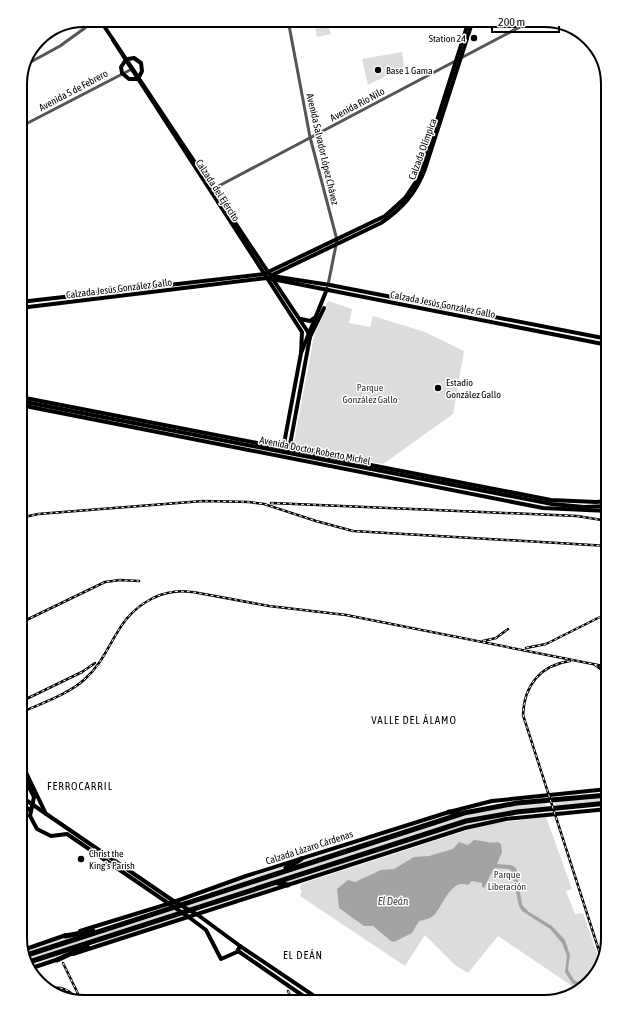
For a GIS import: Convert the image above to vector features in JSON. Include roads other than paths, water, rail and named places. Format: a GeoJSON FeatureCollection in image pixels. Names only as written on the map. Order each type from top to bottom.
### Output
{"type":"FeatureCollection","features":[{"type":"Feature","properties":{"kind":"highway","name":"Calzada Lázaro Cárdenas"},"geometry":{"type":"LineString","coordinates":[[29,954],[473,811],[517,803],[601,796]]}},
{"type":"Feature","properties":{"kind":"highway"},"geometry":{"type":"LineString","coordinates":[[32,961],[466,821],[502,814],[601,804]]}},
{"type":"Feature","properties":{"kind":"highway"},"geometry":{"type":"LineString","coordinates":[[449,812],[454,813],[473,811]]}},
{"type":"Feature","properties":{"kind":"highway"},"geometry":{"type":"LineString","coordinates":[[278,873],[301,859]]}},
{"type":"Feature","properties":{"kind":"highway"},"geometry":{"type":"LineString","coordinates":[[277,882],[288,885]]}},
{"type":"Feature","properties":{"kind":"highway"},"geometry":{"type":"LineString","coordinates":[[65,936],[114,927]]}},
{"type":"Feature","properties":{"kind":"highway"},"geometry":{"type":"LineString","coordinates":[[57,960],[101,939]]}},
{"type":"Feature","properties":{"kind":"main road","name":"Calzada del Ejército"},"geometry":{"type":"LineString","coordinates":[[105,27],[209,191],[261,269],[261,274],[266,278],[302,332],[301,353]]}},
{"type":"Feature","properties":{"kind":"main road","name":"Calzada Olímpica"},"geometry":{"type":"LineString","coordinates":[[266,278],[337,242],[388,219],[400,209],[414,192],[426,169],[467,27]]}},
{"type":"Feature","properties":{"kind":"main road","name":"Calzada Olímpica"},"geometry":{"type":"LineString","coordinates":[[458,59],[470,27]]}},
{"type":"Feature","properties":{"kind":"main road"},"geometry":{"type":"LineString","coordinates":[[134,58],[141,63],[142,71],[138,78],[128,79],[122,74],[121,67],[126,60],[134,58]]}},
{"type":"Feature","properties":{"kind":"main road","name":"Calzada del Ejército"},"geometry":{"type":"LineString","coordinates":[[138,78],[214,188],[296,313],[310,337]]}},
{"type":"Feature","properties":{"kind":"main road"},"geometry":{"type":"LineString","coordinates":[[254,280],[261,274],[271,276]]}},
{"type":"Feature","properties":{"kind":"main road","name":"Calzada Jesús González Gallo"},"geometry":{"type":"LineString","coordinates":[[27,301],[261,274]]}},
{"type":"Feature","properties":{"kind":"main road","name":"Calzada Jesús González Gallo"},"geometry":{"type":"LineString","coordinates":[[271,276],[330,284],[601,338]]}},
{"type":"Feature","properties":{"kind":"main road","name":"Calzada Jesús González Gallo"},"geometry":{"type":"LineString","coordinates":[[271,276],[328,290],[601,343]]}},
{"type":"Feature","properties":{"kind":"main road","name":"Calzada Jesús González Gallo"},"geometry":{"type":"LineString","coordinates":[[27,307],[266,278]]}},
{"type":"Feature","properties":{"kind":"main road","name":"Avenida Salvador López Chávez"},"geometry":{"type":"LineString","coordinates":[[289,454],[310,337],[330,284]]}},
{"type":"Feature","properties":{"kind":"main road","name":"Avenida Salvador López Chávez"},"geometry":{"type":"LineString","coordinates":[[282,452],[301,353],[308,332],[328,290]]}},
{"type":"Feature","properties":{"kind":"main road"},"geometry":{"type":"LineString","coordinates":[[296,313],[300,319],[308,322],[317,315]]}},
{"type":"Feature","properties":{"kind":"main road"},"geometry":{"type":"LineString","coordinates":[[477,313],[488,321]]}},
{"type":"Feature","properties":{"kind":"main road","name":"Avenida Doctor Roberto Michel"},"geometry":{"type":"LineString","coordinates":[[27,398],[54,405],[405,478],[551,500],[601,502]]}},
{"type":"Feature","properties":{"kind":"main road","name":"Avenida Doctor Roberto Michel"},"geometry":{"type":"LineString","coordinates":[[27,402],[54,405]]}},
{"type":"Feature","properties":{"kind":"main road","name":"Avenida Doctor Roberto Michel"},"geometry":{"type":"LineString","coordinates":[[27,406],[282,452],[552,504],[584,507],[601,506]]}},
{"type":"Feature","properties":{"kind":"main road","name":"Avenida Doctor Roberto Michel"},"geometry":{"type":"LineString","coordinates":[[448,485],[553,509],[601,511]]}},
{"type":"Feature","properties":{"kind":"main road"},"geometry":{"type":"LineString","coordinates":[[27,775],[46,814]]}},
{"type":"Feature","properties":{"kind":"main road"},"geometry":{"type":"LineString","coordinates":[[27,784],[33,796],[30,810],[32,822],[43,833],[55,837],[67,834],[190,918],[206,930],[221,959],[238,951],[240,946]]}},
{"type":"Feature","properties":{"kind":"main road","name":"Calzada Lázaro Cárdenas"},"geometry":{"type":"LineString","coordinates":[[28,948],[169,904],[246,876],[449,812],[492,801],[601,790]]}},
{"type":"Feature","properties":{"kind":"main road"},"geometry":{"type":"LineString","coordinates":[[27,801],[175,902],[198,915],[240,946],[313,995]]}},
{"type":"Feature","properties":{"kind":"main road"},"geometry":{"type":"LineString","coordinates":[[36,967],[288,885],[483,824],[552,814],[601,810]]}},
{"type":"Feature","properties":{"kind":"main road"},"geometry":{"type":"LineString","coordinates":[[238,951],[302,995]]}},
{"type":"Feature","properties":{"kind":"street"},"geometry":{"type":"LineString","coordinates":[[32,61],[60,46],[86,27]]}},
{"type":"Feature","properties":{"kind":"street","name":"Avenida Salvador López Chávez"},"geometry":{"type":"LineString","coordinates":[[289,27],[310,137],[337,242],[330,284]]}},
{"type":"Feature","properties":{"kind":"street","name":"Avenida Río Nilo"},"geometry":{"type":"LineString","coordinates":[[209,191],[520,27]]}},
{"type":"Feature","properties":{"kind":"street","name":"Avenida 5 de Febrero"},"geometry":{"type":"LineString","coordinates":[[27,124],[132,68]]}},
{"type":"Feature","properties":{"kind":"water","name":"El Deán"},"geometry":{"type":"Polygon","coordinates":[[[474,840],[492,843],[498,842],[501,844],[502,852],[497,864],[511,865],[516,868],[522,905],[529,912],[552,926],[565,940],[570,955],[568,970],[574,980],[579,983],[575,985],[572,983],[565,972],[567,956],[562,943],[550,929],[522,911],[519,906],[512,873],[509,869],[494,868],[484,888],[482,887],[482,883],[472,881],[468,885],[462,884],[456,886],[448,894],[433,916],[419,921],[412,933],[394,942],[373,926],[364,926],[339,908],[337,889],[348,880],[355,882],[381,870],[394,869],[414,857],[429,856],[453,849],[459,842],[468,845],[474,840]]]}},
{"type":"Feature","properties":{"kind":"railway"},"geometry":{"type":"LineString","coordinates":[[27,516],[38,514],[203,501],[249,502],[264,504],[353,531],[601,546]]}},
{"type":"Feature","properties":{"kind":"railway"},"geometry":{"type":"LineString","coordinates":[[271,503],[577,516],[601,520]]}},
{"type":"Feature","properties":{"kind":"railway"},"geometry":{"type":"LineString","coordinates":[[27,620],[105,582],[120,580],[139,581]]}},
{"type":"Feature","properties":{"kind":"railway"},"geometry":{"type":"LineString","coordinates":[[27,710],[63,694],[85,679],[95,669],[130,615],[140,606],[162,594],[176,591],[191,592]]}},
{"type":"Feature","properties":{"kind":"railway"},"geometry":{"type":"LineString","coordinates":[[193,592],[269,606],[346,615],[601,666]]}},
{"type":"Feature","properties":{"kind":"railway"},"geometry":{"type":"LineString","coordinates":[[526,648],[546,644],[601,616]]}},
{"type":"Feature","properties":{"kind":"railway"},"geometry":{"type":"LineString","coordinates":[[483,641],[496,638],[508,629]]}},
{"type":"Feature","properties":{"kind":"railway"},"geometry":{"type":"LineString","coordinates":[[570,661],[551,667],[536,678],[527,694],[523,715],[599,951]]}},
{"type":"Feature","properties":{"kind":"railway"},"geometry":{"type":"LineString","coordinates":[[27,699],[82,672],[95,663]]}},
{"type":"Feature","properties":{"kind":"railway"},"geometry":{"type":"LineString","coordinates":[[595,665],[601,669]]}},
{"type":"Feature","properties":{"kind":"railway"},"geometry":{"type":"LineString","coordinates":[[63,963],[78,995]]}},
{"type":"Feature","properties":{"kind":"railway"},"geometry":{"type":"LineString","coordinates":[[58,988],[65,989],[72,994]]}},
{"type":"Feature","properties":{"kind":"railway"},"geometry":{"type":"LineString","coordinates":[[288,991],[290,995]]}},
{"type":"Feature","properties":{"kind":"place","name":"Station 24"},"geometry":{"type":"Point","coordinates":[474,38]}},
{"type":"Feature","properties":{"kind":"place","name":"Base 1 Gama"},"geometry":{"type":"Point","coordinates":[378,70]}},
{"type":"Feature","properties":{"kind":"place","name":"Estadio González Gallo"},"geometry":{"type":"Point","coordinates":[438,388]}},
{"type":"Feature","properties":{"kind":"place","name":"Christ the King's Parish"},"geometry":{"type":"Point","coordinates":[81,859]}},
{"type":"Feature","properties":{"kind":"district","name":"VALLE DEL ÁLAMO"},"geometry":{"type":"Point","coordinates":[414,720]}},
{"type":"Feature","properties":{"kind":"district","name":"FERROCARRIL"},"geometry":{"type":"Point","coordinates":[80,786]}},
{"type":"Feature","properties":{"kind":"district","name":"EL DEÁN"},"geometry":{"type":"Point","coordinates":[303,955]}},
{"type":"Feature","properties":{"kind":"park label","name":"Parque González Gallo"},"geometry":{"type":"Point","coordinates":[370,392]}},
{"type":"Feature","properties":{"kind":"park label","name":"Parque Liberación"},"geometry":{"type":"Point","coordinates":[507,880]}}]}
